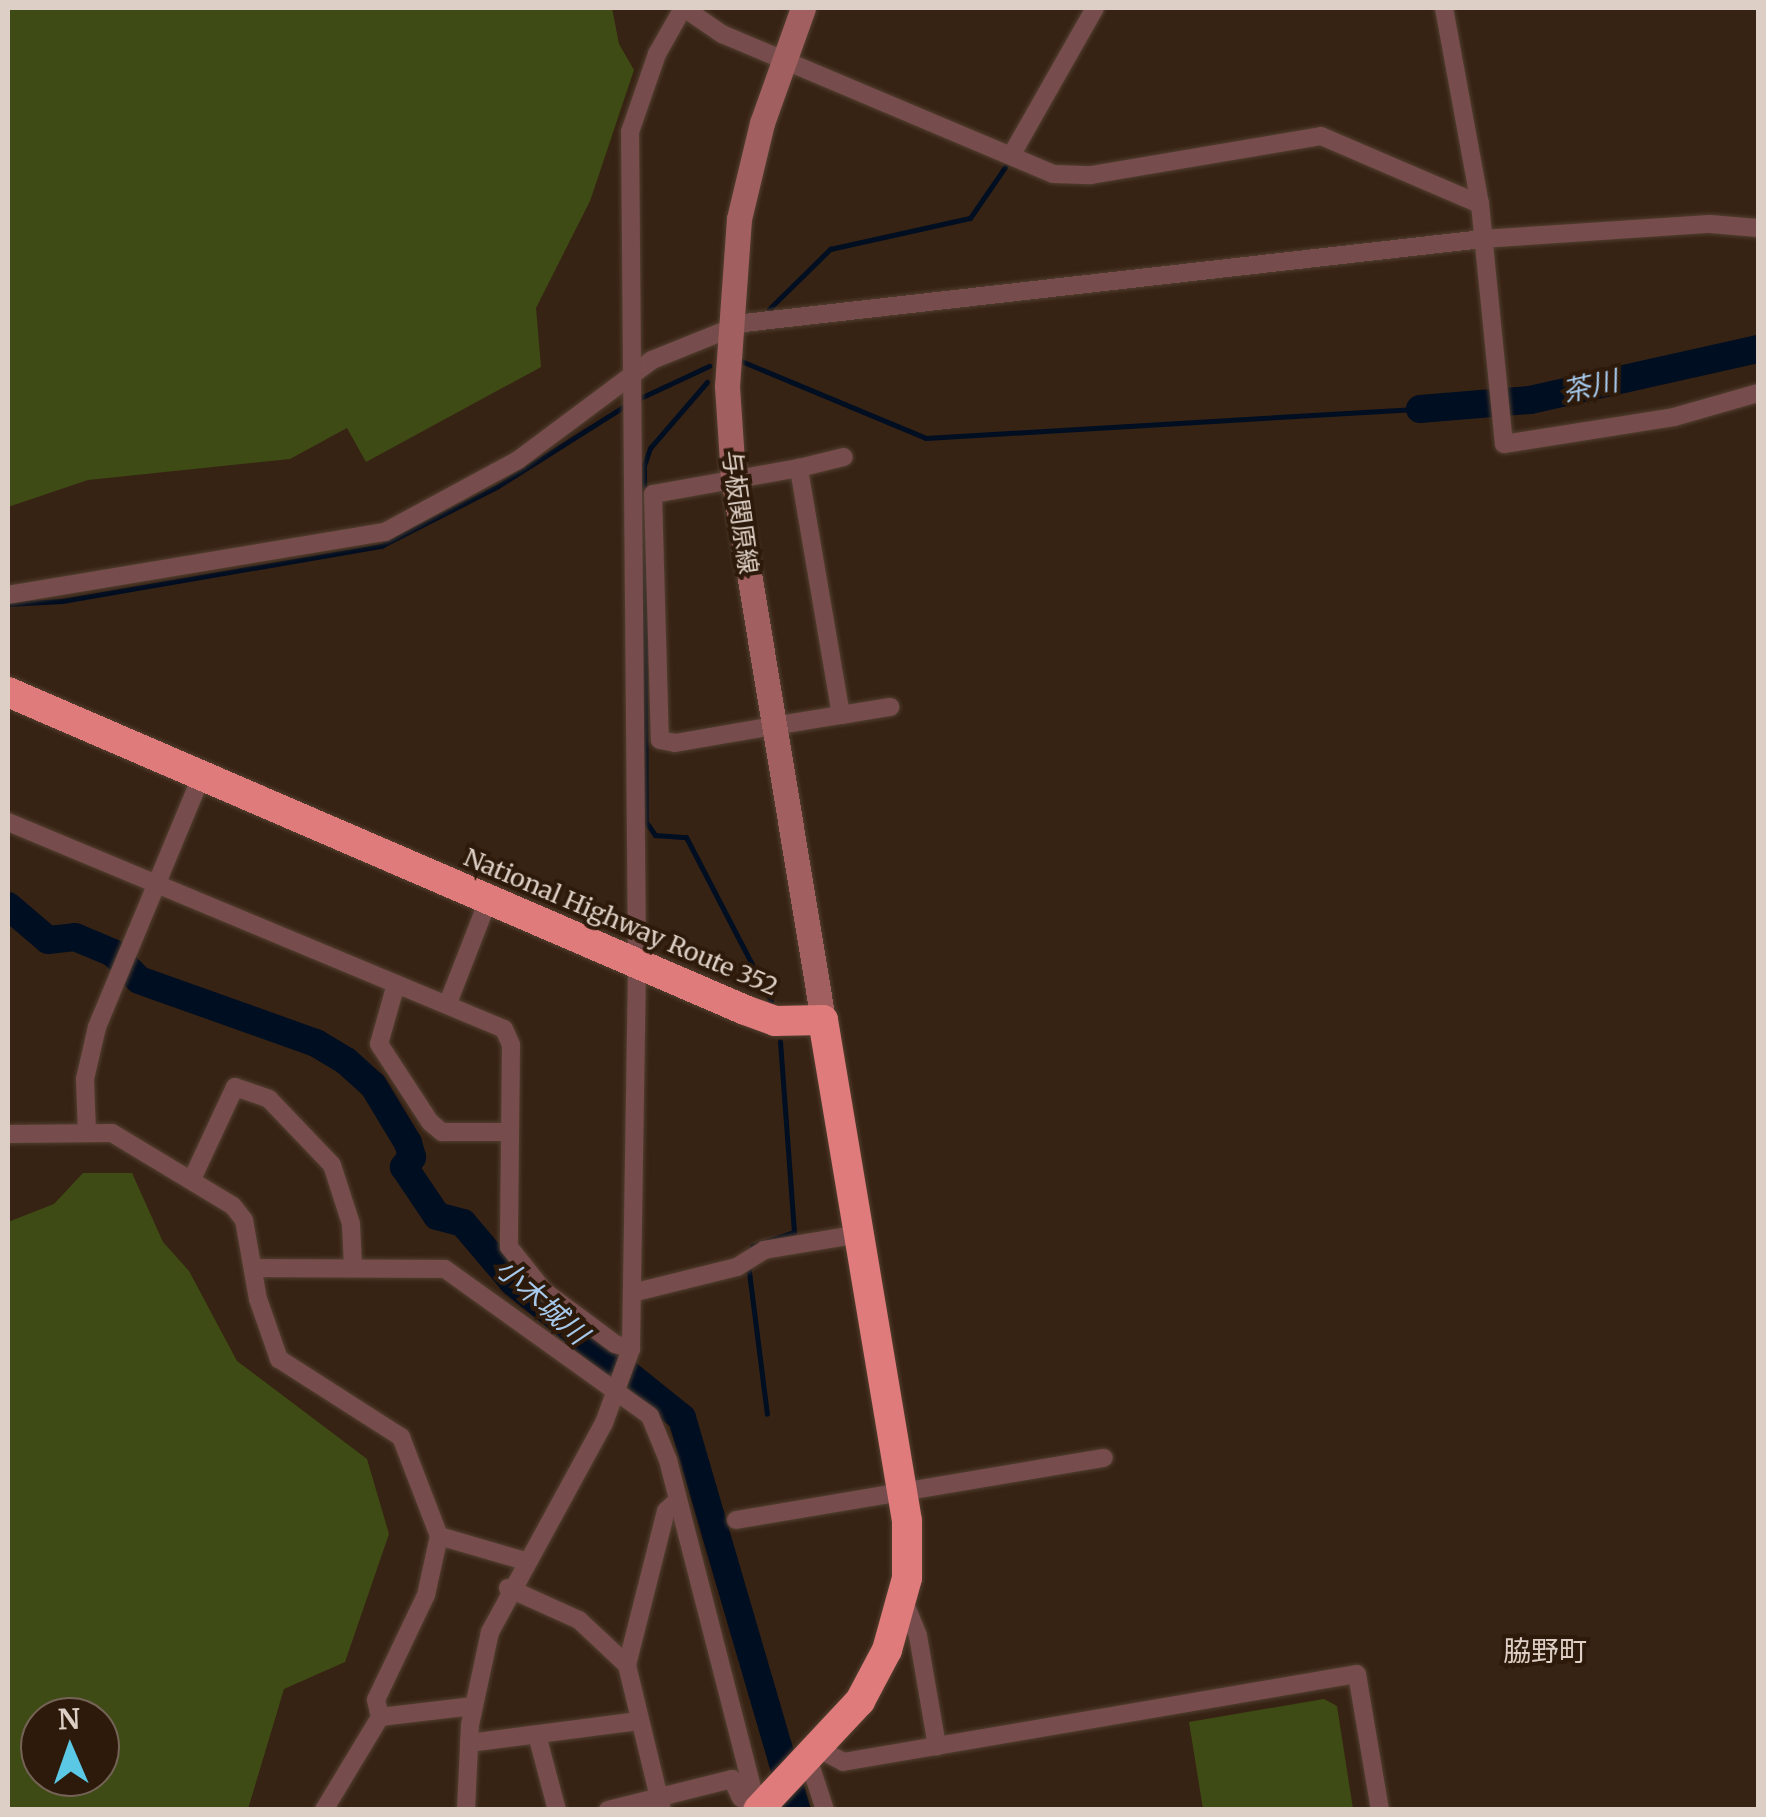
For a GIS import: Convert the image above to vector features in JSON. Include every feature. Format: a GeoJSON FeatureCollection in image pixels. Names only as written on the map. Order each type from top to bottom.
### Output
{"type":"FeatureCollection","features":[{"type":"Feature","properties":{"kind":"highway","name":"National Highway Route 352"},"geometry":{"type":"LineString","coordinates":[[8,692],[775,1020],[823,1020]]}},
{"type":"Feature","properties":{"kind":"highway"},"geometry":{"type":"LineString","coordinates":[[755,1806],[809,1758],[874,1678],[904,1600],[908,1546],[902,1494],[823,1020]]}},
{"type":"Feature","properties":{"kind":"main road","name":"与板関原線"},"geometry":{"type":"LineString","coordinates":[[802,8],[783,56],[739,219],[729,326],[733,477],[823,1020]]}},
{"type":"Feature","properties":{"kind":"street"},"geometry":{"type":"LineString","coordinates":[[466,1810],[473,1706],[490,1632],[508,1588],[619,1392],[630,1353],[637,962],[630,132],[657,54],[684,8],[722,34],[783,56],[1066,177],[1320,136],[1480,204]]}},
{"type":"Feature","properties":{"kind":"street"},"geometry":{"type":"LineString","coordinates":[[1012,154],[1095,8]]}},
{"type":"Feature","properties":{"kind":"street"},"geometry":{"type":"LineString","coordinates":[[1444,8],[1480,204],[1504,444],[1674,417],[1758,393]]}},
{"type":"Feature","properties":{"kind":"street"},"geometry":{"type":"LineString","coordinates":[[8,595],[385,532],[518,460],[632,376],[729,326],[1482,239],[1710,224],[1758,228]]}},
{"type":"Feature","properties":{"kind":"street"},"geometry":{"type":"LineString","coordinates":[[844,458],[653,494],[657,734],[666,744],[890,707]]}},
{"type":"Feature","properties":{"kind":"street"},"geometry":{"type":"LineString","coordinates":[[799,468],[840,716]]}},
{"type":"Feature","properties":{"kind":"street"},"geometry":{"type":"LineString","coordinates":[[87,1132],[89,1053],[129,945],[202,775]]}},
{"type":"Feature","properties":{"kind":"street"},"geometry":{"type":"LineString","coordinates":[[8,822],[155,886],[498,1024],[509,1036],[509,1247],[544,1292],[630,1353]]}},
{"type":"Feature","properties":{"kind":"street"},"geometry":{"type":"LineString","coordinates":[[448,1003],[489,898]]}},
{"type":"Feature","properties":{"kind":"street"},"geometry":{"type":"LineString","coordinates":[[396,984],[378,1044],[430,1122],[442,1132],[509,1132]]}},
{"type":"Feature","properties":{"kind":"street"},"geometry":{"type":"LineString","coordinates":[[193,1176],[235,1087],[268,1099],[332,1165],[351,1224],[353,1266]]}},
{"type":"Feature","properties":{"kind":"street"},"geometry":{"type":"LineString","coordinates":[[8,1134],[112,1133],[193,1176],[244,1220],[279,1359],[400,1437],[439,1536],[426,1595],[376,1700],[380,1717],[324,1810]]}},
{"type":"Feature","properties":{"kind":"street"},"geometry":{"type":"LineString","coordinates":[[632,1293],[737,1268],[764,1250],[860,1234]]}},
{"type":"Feature","properties":{"kind":"street"},"geometry":{"type":"LineString","coordinates":[[254,1268],[446,1269],[619,1392],[656,1426],[755,1806]]}},
{"type":"Feature","properties":{"kind":"street"},"geometry":{"type":"LineString","coordinates":[[736,1520],[1104,1458]]}},
{"type":"Feature","properties":{"kind":"street"},"geometry":{"type":"LineString","coordinates":[[660,1803],[627,1665],[666,1511],[676,1502]]}},
{"type":"Feature","properties":{"kind":"street"},"geometry":{"type":"LineString","coordinates":[[439,1536],[525,1561]]}},
{"type":"Feature","properties":{"kind":"street"},"geometry":{"type":"LineString","coordinates":[[508,1588],[579,1620],[627,1665]]}},
{"type":"Feature","properties":{"kind":"street"},"geometry":{"type":"LineString","coordinates":[[904,1600],[918,1636],[938,1746]]}},
{"type":"Feature","properties":{"kind":"street"},"geometry":{"type":"LineString","coordinates":[[825,1810],[809,1758],[843,1762],[1357,1674],[1380,1810]]}},
{"type":"Feature","properties":{"kind":"street"},"geometry":{"type":"LineString","coordinates":[[380,1717],[473,1706]]}},
{"type":"Feature","properties":{"kind":"street"},"geometry":{"type":"LineString","coordinates":[[470,1743],[639,1721]]}},
{"type":"Feature","properties":{"kind":"street"},"geometry":{"type":"LineString","coordinates":[[537,1735],[557,1810]]}},
{"type":"Feature","properties":{"kind":"street"},"geometry":{"type":"LineString","coordinates":[[608,1810],[660,1803],[732,1779],[755,1806]]}},
{"type":"Feature","properties":{"kind":"green space"},"geometry":{"type":"Polygon","coordinates":[[[8,8],[612,8],[619,44],[634,70],[590,201],[536,308],[541,367],[366,462],[347,428],[290,459],[88,480],[8,507],[8,8]]]}},
{"type":"Feature","properties":{"kind":"green space"},"geometry":{"type":"Polygon","coordinates":[[[83,1173],[132,1173],[163,1242],[189,1271],[237,1361],[367,1459],[389,1534],[345,1662],[284,1689],[248,1809],[8,1809],[8,1222],[54,1204],[83,1173]]]}},
{"type":"Feature","properties":{"kind":"green space"},"geometry":{"type":"Polygon","coordinates":[[[1324,1699],[1337,1706],[1353,1809],[1203,1809],[1189,1722],[1324,1699]]]}},
{"type":"Feature","properties":{"kind":"waterway"},"geometry":{"type":"LineString","coordinates":[[769,309],[830,249],[970,218],[1005,167]]}},
{"type":"Feature","properties":{"kind":"waterway","name":"茶川"},"geometry":{"type":"LineString","coordinates":[[1420,409],[1530,400],[1758,349]]}},
{"type":"Feature","properties":{"kind":"waterway"},"geometry":{"type":"LineString","coordinates":[[741,361],[926,438],[1420,409]]}},
{"type":"Feature","properties":{"kind":"waterway"},"geometry":{"type":"LineString","coordinates":[[636,400],[709,366]]}},
{"type":"Feature","properties":{"kind":"waterway"},"geometry":{"type":"LineString","coordinates":[[707,382],[650,448],[644,465],[646,822],[655,835],[686,837],[771,1001]]}},
{"type":"Feature","properties":{"kind":"waterway"},"geometry":{"type":"LineString","coordinates":[[8,604],[62,601],[381,546],[498,486],[626,405]]}},
{"type":"Feature","properties":{"kind":"waterway","name":"小木城川"},"geometry":{"type":"LineString","coordinates":[[8,906],[48,940],[75,937],[113,953],[139,980],[316,1043],[346,1061],[373,1085],[408,1143],[412,1157],[404,1167],[437,1216],[463,1223],[513,1282],[682,1418],[797,1810]]}},
{"type":"Feature","properties":{"kind":"waterway"},"geometry":{"type":"LineString","coordinates":[[752,1246],[794,1232],[780,1042]]}},
{"type":"Feature","properties":{"kind":"waterway"},"geometry":{"type":"LineString","coordinates":[[748,1264],[767,1414]]}},
{"type":"Feature","properties":{"kind":"district","name":"脇野町"},"geometry":{"type":"Point","coordinates":[1545,1651]}}]}
